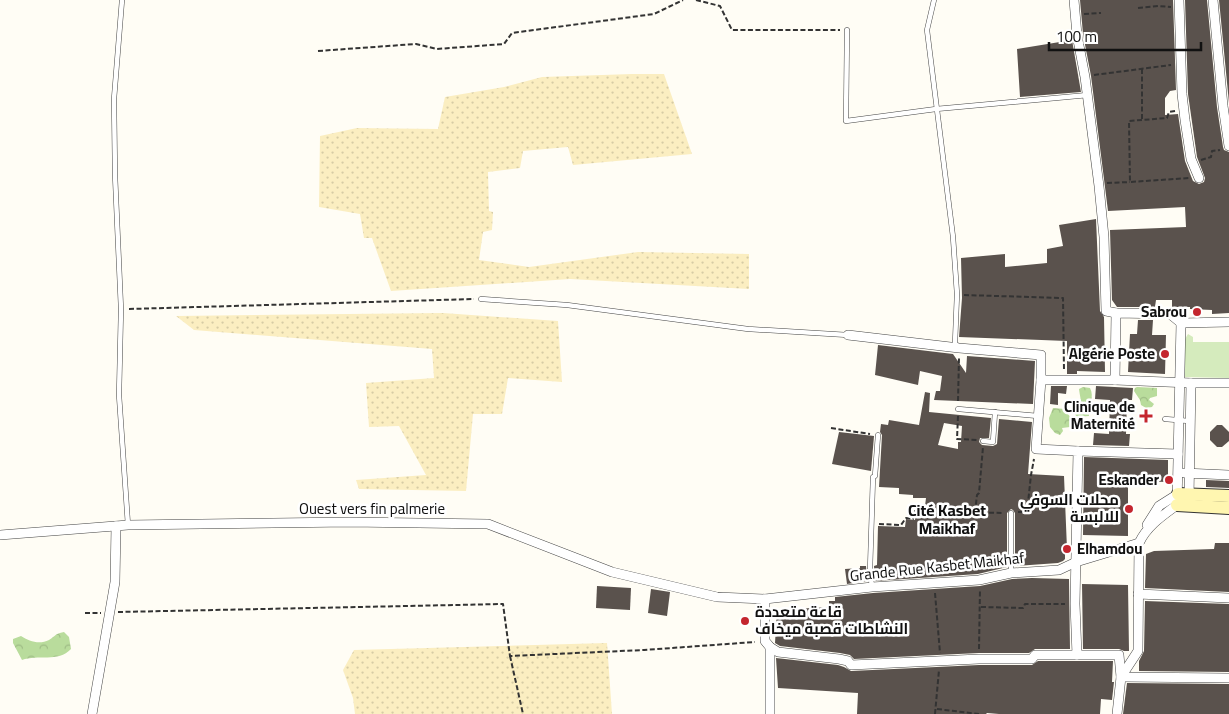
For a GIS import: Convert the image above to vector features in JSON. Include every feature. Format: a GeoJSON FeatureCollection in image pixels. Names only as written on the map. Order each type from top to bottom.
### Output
{"type":"FeatureCollection","features":[{"type":"Feature","properties":{"kind":"street"},"geometry":{"type":"LineString","coordinates":[[1074,0],[1074,14],[1086,76],[1104,237],[1106,311],[1116,313],[1170,314],[1181,324],[1229,322]]}},
{"type":"Feature","properties":{"kind":"street"},"geometry":{"type":"LineString","coordinates":[[1213,0],[1225,148]]}},
{"type":"Feature","properties":{"kind":"street"},"geometry":{"type":"LineString","coordinates":[[1178,4],[1184,109],[1191,160],[1199,178]]}},
{"type":"Feature","properties":{"kind":"street"},"geometry":{"type":"LineString","coordinates":[[1115,380],[1116,313]]}},
{"type":"Feature","properties":{"kind":"street"},"geometry":{"type":"LineString","coordinates":[[1181,324],[1178,473],[1183,500]]}},
{"type":"Feature","properties":{"kind":"street"},"geometry":{"type":"LineString","coordinates":[[848,334],[959,348],[1041,355],[1036,449],[1178,454]]}},
{"type":"Feature","properties":{"kind":"street"},"geometry":{"type":"LineString","coordinates":[[1041,380],[1229,383]]}},
{"type":"Feature","properties":{"kind":"street"},"geometry":{"type":"LineString","coordinates":[[1183,500],[1189,474],[1191,383]]}},
{"type":"Feature","properties":{"kind":"street"},"geometry":{"type":"LineString","coordinates":[[1077,655],[1075,604],[1078,451]]}},
{"type":"Feature","properties":{"kind":"street"},"geometry":{"type":"LineString","coordinates":[[1178,473],[1229,476]]}},
{"type":"Feature","properties":{"kind":"street"},"geometry":{"type":"LineString","coordinates":[[1121,678],[1138,651],[1138,594],[1141,540],[1152,514],[1159,506],[1183,500],[1229,496]]}},
{"type":"Feature","properties":{"kind":"street"},"geometry":{"type":"LineString","coordinates":[[1183,500],[1229,508]]}},
{"type":"Feature","properties":{"kind":"street","name":"Ouest vers fin palmerie"},"geometry":{"type":"LineString","coordinates":[[0,535],[128,525],[350,522],[488,524],[612,572],[717,597],[732,598]]}},
{"type":"Feature","properties":{"kind":"street"},"geometry":{"type":"LineString","coordinates":[[92,714],[115,582],[116,526]]}},
{"type":"Feature","properties":{"kind":"street","name":"Grande Rue Kasbet Maikhaf"},"geometry":{"type":"LineString","coordinates":[[732,598],[765,599],[872,587],[979,580],[1011,573],[1059,570],[1076,562],[1141,540]]}},
{"type":"Feature","properties":{"kind":"street"},"geometry":{"type":"LineString","coordinates":[[1138,594],[1229,598]]}},
{"type":"Feature","properties":{"kind":"street"},"geometry":{"type":"LineString","coordinates":[[765,599],[770,714]]}},
{"type":"Feature","properties":{"kind":"street"},"geometry":{"type":"LineString","coordinates":[[768,644],[778,652],[839,659],[848,661],[851,665],[979,659],[1032,659],[1035,655],[1119,655],[1121,678],[1118,714]]}},
{"type":"Feature","properties":{"kind":"street"},"geometry":{"type":"LineString","coordinates":[[1121,678],[1229,678]]}},
{"type":"Feature","properties":{"kind":"lane"},"geometry":{"type":"LineString","coordinates":[[122,0],[114,99],[122,310],[119,395],[128,525]]}},
{"type":"Feature","properties":{"kind":"lane"},"geometry":{"type":"LineString","coordinates":[[934,0],[927,30],[953,236],[957,294],[955,343],[959,348]]}},
{"type":"Feature","properties":{"kind":"lane"},"geometry":{"type":"LineString","coordinates":[[848,30],[846,121],[936,109],[1088,95]]}},
{"type":"Feature","properties":{"kind":"lane"},"geometry":{"type":"LineString","coordinates":[[481,299],[567,305],[748,329],[848,334]]}},
{"type":"Feature","properties":{"kind":"lane"},"geometry":{"type":"LineString","coordinates":[[958,409],[1038,416]]}},
{"type":"Feature","properties":{"kind":"lane"},"geometry":{"type":"LineString","coordinates":[[983,441],[993,442],[995,412]]}},
{"type":"Feature","properties":{"kind":"lane"},"geometry":{"type":"LineString","coordinates":[[1165,419],[1189,421]]}},
{"type":"Feature","properties":{"kind":"lane"},"geometry":{"type":"LineString","coordinates":[[872,587],[870,570],[873,477],[875,476],[878,435]]}},
{"type":"Feature","properties":{"kind":"lane"},"geometry":{"type":"LineString","coordinates":[[1011,513],[1011,573]]}},
{"type":"Feature","properties":{"kind":"path"},"geometry":{"type":"LineString","coordinates":[[318,51],[416,44],[437,49],[504,44],[512,33],[654,14],[683,0]]}},
{"type":"Feature","properties":{"kind":"path"},"geometry":{"type":"LineString","coordinates":[[696,0],[720,6],[732,30],[848,30]]}},
{"type":"Feature","properties":{"kind":"path"},"geometry":{"type":"LineString","coordinates":[[1138,8],[1178,4]]}},
{"type":"Feature","properties":{"kind":"path"},"geometry":{"type":"LineString","coordinates":[[1074,14],[1102,13]]}},
{"type":"Feature","properties":{"kind":"path"},"geometry":{"type":"LineString","coordinates":[[1086,76],[1181,64]]}},
{"type":"Feature","properties":{"kind":"path"},"geometry":{"type":"LineString","coordinates":[[1142,69],[1142,120]]}},
{"type":"Feature","properties":{"kind":"path"},"geometry":{"type":"LineString","coordinates":[[1130,182],[1129,121],[1167,118],[1169,112],[1184,109]]}},
{"type":"Feature","properties":{"kind":"path"},"geometry":{"type":"LineString","coordinates":[[1194,166],[1200,160],[1212,158],[1212,151],[1225,148]]}},
{"type":"Feature","properties":{"kind":"path"},"geometry":{"type":"LineString","coordinates":[[1098,186],[1110,182],[1199,178]]}},
{"type":"Feature","properties":{"kind":"path"},"geometry":{"type":"LineString","coordinates":[[957,294],[1063,298],[1064,380]]}},
{"type":"Feature","properties":{"kind":"path"},"geometry":{"type":"LineString","coordinates":[[122,310],[481,299]]}},
{"type":"Feature","properties":{"kind":"path"},"geometry":{"type":"LineString","coordinates":[[959,348],[957,439],[983,441],[979,493],[977,495],[975,512]]}},
{"type":"Feature","properties":{"kind":"path"},"geometry":{"type":"LineString","coordinates":[[831,428],[878,435]]}},
{"type":"Feature","properties":{"kind":"path"},"geometry":{"type":"LineString","coordinates":[[872,524],[901,525],[906,518],[913,519],[915,511],[1027,512],[1036,449]]}},
{"type":"Feature","properties":{"kind":"path"},"geometry":{"type":"LineString","coordinates":[[979,580],[981,607],[979,612],[979,659]]}},
{"type":"Feature","properties":{"kind":"path"},"geometry":{"type":"LineString","coordinates":[[935,583],[940,639],[935,714]]}},
{"type":"Feature","properties":{"kind":"path"},"geometry":{"type":"LineString","coordinates":[[85,613],[503,604],[510,656],[523,714]]}},
{"type":"Feature","properties":{"kind":"path"},"geometry":{"type":"LineString","coordinates":[[981,607],[1023,608],[1025,604],[1075,604]]}},
{"type":"Feature","properties":{"kind":"path"},"geometry":{"type":"LineString","coordinates":[[510,656],[768,644]]}},
{"type":"Feature","properties":{"kind":"path"},"geometry":{"type":"LineString","coordinates":[[936,709],[979,714]]}},
{"type":"Feature","properties":{"kind":"green space"},"geometry":{"type":"Polygon","coordinates":[[[1188,334],[1193,337],[1193,342],[1229,342],[1229,378],[1184,377],[1185,339],[1188,334]]]}},
{"type":"Feature","properties":{"kind":"green space"},"geometry":{"type":"Polygon","coordinates":[[[1083,387],[1090,388],[1091,391],[1092,398],[1089,416],[1076,417],[1075,413],[1078,410],[1081,399],[1079,389],[1083,387]]]}},
{"type":"Feature","properties":{"kind":"green space"},"geometry":{"type":"Polygon","coordinates":[[[1137,387],[1157,388],[1157,396],[1149,400],[1154,404],[1152,407],[1146,408],[1141,405],[1134,391],[1137,387]]]}},
{"type":"Feature","properties":{"kind":"green space"},"geometry":{"type":"Polygon","coordinates":[[[1053,408],[1065,409],[1072,424],[1070,427],[1062,428],[1063,431],[1060,435],[1055,433],[1050,427],[1049,418],[1053,408]]]}},
{"type":"Feature","properties":{"kind":"green space"},"geometry":{"type":"Polygon","coordinates":[[[64,632],[69,637],[71,649],[60,656],[22,660],[13,643],[13,639],[21,636],[34,642],[42,642],[64,632]]]}},
{"type":"Feature","properties":{"kind":"sand"},"geometry":{"type":"Polygon","coordinates":[[[664,74],[692,154],[573,165],[568,147],[523,151],[520,168],[488,172],[489,211],[493,212],[492,230],[483,232],[479,260],[529,267],[638,252],[749,254],[749,289],[570,279],[391,291],[372,238],[364,238],[360,214],[319,207],[320,136],[357,128],[438,129],[445,97],[504,87],[542,77],[664,74]]]}},
{"type":"Feature","properties":{"kind":"sand"},"geometry":{"type":"Polygon","coordinates":[[[443,313],[558,321],[562,382],[508,378],[502,414],[473,414],[466,491],[359,489],[356,480],[426,475],[399,426],[369,427],[366,383],[434,378],[432,349],[194,330],[176,316],[443,313]]]}},
{"type":"Feature","properties":{"kind":"sand"},"geometry":{"type":"Polygon","coordinates":[[[607,643],[612,714],[355,714],[353,698],[343,670],[354,650],[607,643]]]}},
{"type":"Feature","properties":{"kind":"building"},"geometry":{"type":"Polygon","coordinates":[[[1080,0],[1173,0],[1176,90],[1170,91],[1165,98],[1165,115],[1178,114],[1185,161],[1193,181],[1199,184],[1204,182],[1205,178],[1197,157],[1188,94],[1185,0],[1207,0],[1217,107],[1223,147],[1224,150],[1229,152],[1229,313],[1212,314],[1212,310],[1172,307],[1172,300],[1156,300],[1155,307],[1117,307],[1112,300],[1110,230],[1186,227],[1185,207],[1108,211],[1080,0]]]}},
{"type":"Feature","properties":{"kind":"building"},"geometry":{"type":"Polygon","coordinates":[[[1219,0],[1229,0],[1229,103],[1219,0]]]}},
{"type":"Feature","properties":{"kind":"building"},"geometry":{"type":"Polygon","coordinates":[[[1072,40],[1081,92],[1020,97],[1017,49],[1072,40]]]}},
{"type":"Feature","properties":{"kind":"building"},"geometry":{"type":"Polygon","coordinates":[[[1096,219],[1100,311],[1104,317],[1105,372],[1077,371],[1077,374],[1067,374],[1067,341],[959,337],[962,298],[961,258],[1005,254],[1005,267],[1047,263],[1047,249],[1063,246],[1059,225],[1096,219]]]}},
{"type":"Feature","properties":{"kind":"building"},"geometry":{"type":"Polygon","coordinates":[[[1138,320],[1153,320],[1152,335],[1166,335],[1165,374],[1128,372],[1130,334],[1137,334],[1138,320]]]}},
{"type":"Feature","properties":{"kind":"building"},"geometry":{"type":"Polygon","coordinates":[[[878,345],[953,354],[966,373],[967,356],[1035,361],[1033,404],[934,400],[936,391],[940,391],[942,376],[920,371],[918,385],[875,375],[878,345]]]}},
{"type":"Feature","properties":{"kind":"building"},"geometry":{"type":"Polygon","coordinates":[[[1051,386],[1067,386],[1066,394],[1058,393],[1058,405],[1050,404],[1051,386]]]}},
{"type":"Feature","properties":{"kind":"building"},"geometry":{"type":"Polygon","coordinates":[[[1096,386],[1133,388],[1132,400],[1127,400],[1126,434],[1130,434],[1129,446],[1093,445],[1094,433],[1109,434],[1110,400],[1095,399],[1096,386]]]}},
{"type":"Feature","properties":{"kind":"building"},"geometry":{"type":"Polygon","coordinates":[[[925,392],[930,393],[929,412],[991,418],[989,438],[980,438],[979,442],[982,445],[993,446],[997,444],[999,419],[1032,422],[1028,474],[1064,476],[1067,549],[1065,550],[1065,559],[1058,563],[1015,566],[1015,513],[1011,509],[1007,513],[1007,567],[978,574],[875,581],[874,566],[877,565],[878,526],[905,527],[906,519],[915,520],[916,513],[924,514],[926,498],[913,498],[913,495],[899,494],[899,488],[879,487],[881,424],[888,425],[889,420],[919,425],[925,392]],[[944,423],[938,445],[958,449],[958,442],[961,442],[962,426],[944,423]]]}},
{"type":"Feature","properties":{"kind":"building"},"geometry":{"type":"Polygon","coordinates":[[[1217,425],[1222,425],[1229,432],[1229,441],[1222,447],[1217,447],[1210,440],[1210,432],[1217,425]]]}},
{"type":"Feature","properties":{"kind":"building"},"geometry":{"type":"Polygon","coordinates":[[[839,432],[874,436],[871,471],[832,464],[839,432]]]}},
{"type":"Feature","properties":{"kind":"building"},"geometry":{"type":"Polygon","coordinates":[[[1084,457],[1168,460],[1168,482],[1128,481],[1128,536],[1083,535],[1084,457]]]}},
{"type":"Feature","properties":{"kind":"building"},"geometry":{"type":"Polygon","coordinates":[[[1206,480],[1229,481],[1229,488],[1206,487],[1206,480]]]}},
{"type":"Feature","properties":{"kind":"building"},"geometry":{"type":"Polygon","coordinates":[[[1215,543],[1229,543],[1229,592],[1145,588],[1146,554],[1154,551],[1214,549],[1215,543]]]}},
{"type":"Feature","properties":{"kind":"building"},"geometry":{"type":"Polygon","coordinates":[[[860,566],[866,566],[867,581],[847,584],[845,569],[860,568],[860,566]]]}},
{"type":"Feature","properties":{"kind":"building"},"geometry":{"type":"Polygon","coordinates":[[[1012,579],[1069,579],[1070,649],[1035,649],[1029,653],[979,653],[854,659],[850,655],[780,646],[775,643],[777,610],[829,607],[829,601],[835,601],[835,597],[980,586],[1012,579]]]}},
{"type":"Feature","properties":{"kind":"building"},"geometry":{"type":"Polygon","coordinates":[[[1082,584],[1128,585],[1129,651],[1119,649],[1083,649],[1082,584]]]}},
{"type":"Feature","properties":{"kind":"building"},"geometry":{"type":"Polygon","coordinates":[[[597,586],[631,588],[630,610],[596,608],[597,586]]]}},
{"type":"Feature","properties":{"kind":"building"},"geometry":{"type":"Polygon","coordinates":[[[651,589],[670,592],[667,616],[648,613],[651,589]]]}},
{"type":"Feature","properties":{"kind":"building"},"geometry":{"type":"Polygon","coordinates":[[[1145,601],[1229,604],[1229,672],[1139,671],[1139,661],[1144,651],[1145,601]]]}},
{"type":"Feature","properties":{"kind":"building"},"geometry":{"type":"Polygon","coordinates":[[[776,658],[838,665],[851,671],[979,665],[1032,665],[1038,661],[1113,661],[1112,682],[1114,682],[1112,700],[1101,699],[1100,714],[857,714],[858,693],[778,688],[776,658]]]}},
{"type":"Feature","properties":{"kind":"building"},"geometry":{"type":"Polygon","coordinates":[[[1127,683],[1229,684],[1229,714],[1123,714],[1127,683]]]}},
{"type":"Feature","properties":{"kind":"place","name":"Sabrou"},"geometry":{"type":"Point","coordinates":[1197,312]}},
{"type":"Feature","properties":{"kind":"place","name":"Algérie Poste"},"geometry":{"type":"Point","coordinates":[1165,354]}},
{"type":"Feature","properties":{"kind":"place","name":"Clinique de Maternité"},"geometry":{"type":"Point","coordinates":[1146,416]}},
{"type":"Feature","properties":{"kind":"place","name":"Eskander"},"geometry":{"type":"Point","coordinates":[1169,480]}},
{"type":"Feature","properties":{"kind":"place","name":"محلات السوفي للالبسة"},"geometry":{"type":"Point","coordinates":[1129,509]}},
{"type":"Feature","properties":{"kind":"place","name":"Elhamdou"},"geometry":{"type":"Point","coordinates":[1067,549]}},
{"type":"Feature","properties":{"kind":"place","name":"قاعة متعددة النشاطات قصبة ميخاف"},"geometry":{"type":"Point","coordinates":[745,621]}},
{"type":"Feature","properties":{"kind":"district","name":"Cité Kasbet Maikhaf"},"geometry":{"type":"Point","coordinates":[947,519]}}]}
